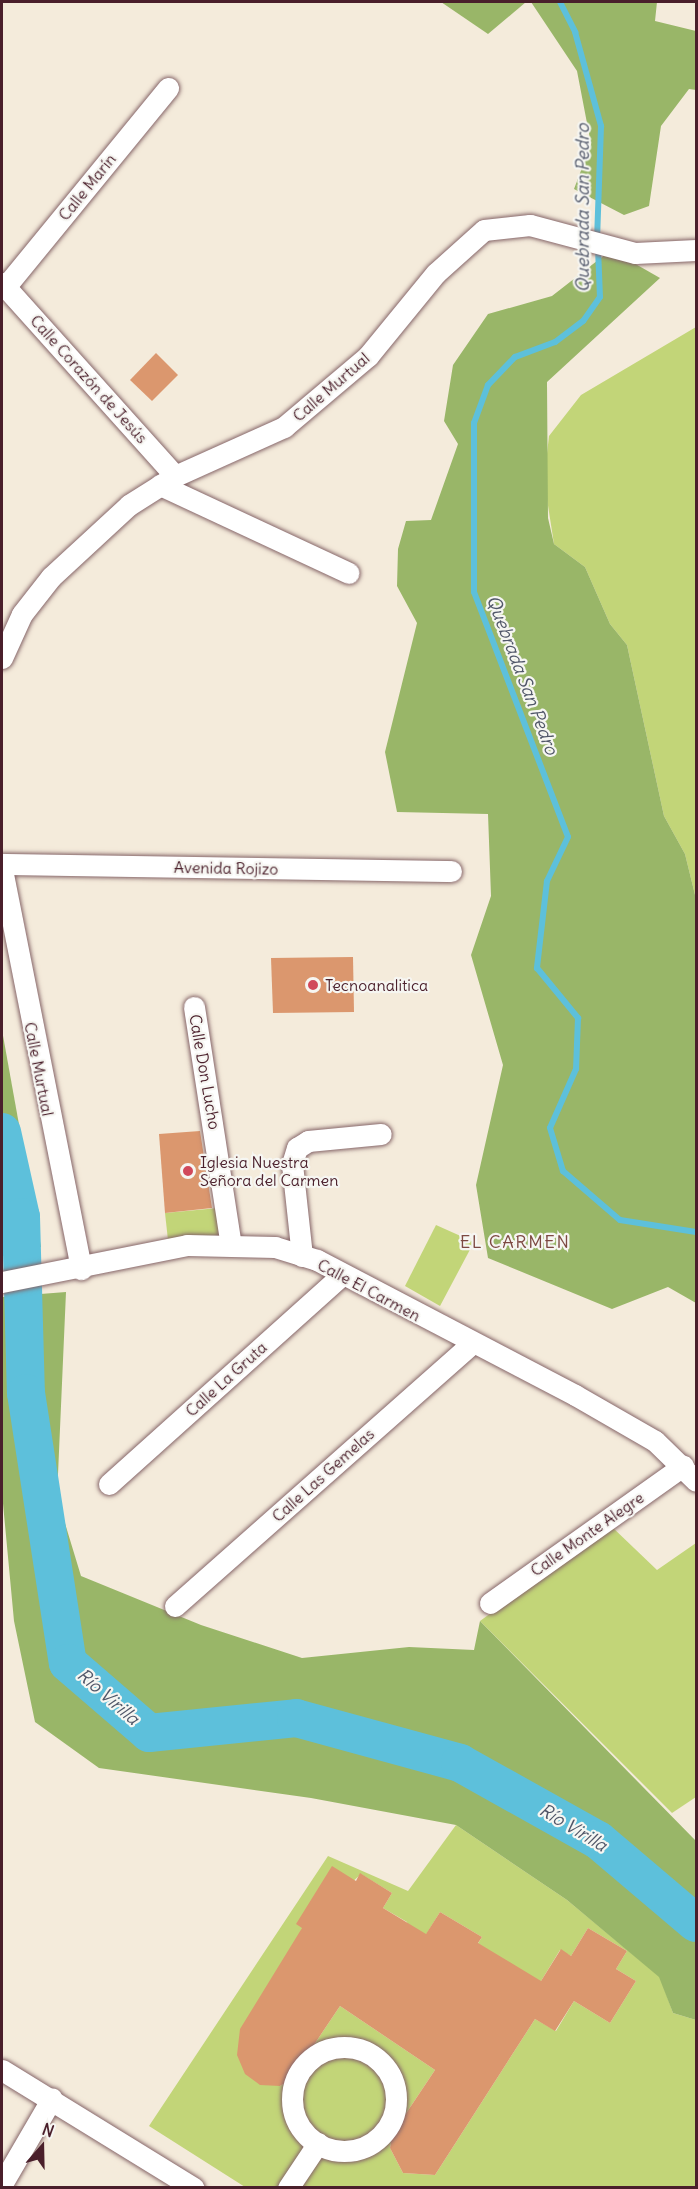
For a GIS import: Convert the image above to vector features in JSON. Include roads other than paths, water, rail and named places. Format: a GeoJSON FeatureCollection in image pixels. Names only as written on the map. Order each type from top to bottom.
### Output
{"type":"FeatureCollection","features":[{"type":"Feature","properties":{"kind":"street","name":"Calle Marín"},"geometry":{"type":"LineString","coordinates":[[4,284],[168,88]]}},
{"type":"Feature","properties":{"kind":"street","name":"Calle Murtual"},"geometry":{"type":"LineString","coordinates":[[2,658],[22,614],[51,577],[129,505],[167,481],[285,427],[368,356],[436,273],[484,230],[530,225],[635,253],[696,250]]}},
{"type":"Feature","properties":{"kind":"street","name":"Calle Corazón de Jesús"},"geometry":{"type":"LineString","coordinates":[[4,284],[167,481]]}},
{"type":"Feature","properties":{"kind":"street"},"geometry":{"type":"LineString","coordinates":[[167,481],[349,573]]}},
{"type":"Feature","properties":{"kind":"street","name":"Calle Murtual"},"geometry":{"type":"LineString","coordinates":[[2,866],[81,1269]]}},
{"type":"Feature","properties":{"kind":"street","name":"Avenida Rojizo"},"geometry":{"type":"LineString","coordinates":[[2,866],[451,871]]}},
{"type":"Feature","properties":{"kind":"street","name":"Calle Don Lucho"},"geometry":{"type":"LineString","coordinates":[[194,1007],[231,1245]]}},
{"type":"Feature","properties":{"kind":"street"},"geometry":{"type":"LineString","coordinates":[[302,1256],[291,1164],[297,1148],[308,1141],[381,1134]]}},
{"type":"Feature","properties":{"kind":"street","name":"Calle El Carmen"},"geometry":{"type":"LineString","coordinates":[[2,1282],[45,1277],[187,1245],[275,1247],[343,1274],[471,1344],[585,1401],[655,1441],[690,1473]]}},
{"type":"Feature","properties":{"kind":"street","name":"Calle La Gruta"},"geometry":{"type":"LineString","coordinates":[[109,1484],[343,1274]]}},
{"type":"Feature","properties":{"kind":"street","name":"Calle Las Gemelas"},"geometry":{"type":"LineString","coordinates":[[175,1606],[471,1344]]}},
{"type":"Feature","properties":{"kind":"street","name":"Calle Monte Alegre"},"geometry":{"type":"LineString","coordinates":[[490,1603],[690,1473]]}},
{"type":"Feature","properties":{"kind":"street"},"geometry":{"type":"LineString","coordinates":[[338,2048],[370,2054],[392,2079],[394,2111],[388,2127],[363,2148],[345,2151],[318,2144],[293,2111],[296,2077],[321,2052],[338,2048]]}},
{"type":"Feature","properties":{"kind":"street"},"geometry":{"type":"LineString","coordinates":[[2,2070],[52,2098],[194,2187]]}},
{"type":"Feature","properties":{"kind":"street"},"geometry":{"type":"LineString","coordinates":[[2,2184],[52,2098]]}},
{"type":"Feature","properties":{"kind":"street"},"geometry":{"type":"LineString","coordinates":[[288,2187],[318,2144]]}},
{"type":"Feature","properties":{"kind":"waterway","name":"Quebrada San Pedro"},"geometry":{"type":"LineString","coordinates":[[560,2],[575,32],[601,126],[597,238]]}},
{"type":"Feature","properties":{"kind":"waterway","name":"Quebrada San Pedro"},"geometry":{"type":"LineString","coordinates":[[598,248],[600,297],[583,321],[555,342],[515,357],[488,385],[474,423],[474,592],[568,837],[547,881],[537,968],[578,1018],[576,1069],[550,1128],[563,1171],[620,1220],[696,1232]]}},
{"type":"Feature","properties":{"kind":"waterway","name":"Río Virilla"},"geometry":{"type":"LineString","coordinates":[[2,1132],[21,1217],[26,1393],[68,1663],[149,1733],[296,1718],[460,1763],[598,1840],[696,1923]]}},
{"type":"Feature","properties":{"kind":"place","name":"Tecnoanalitica"},"geometry":{"type":"Point","coordinates":[313,985]}},
{"type":"Feature","properties":{"kind":"place","name":"Iglesia Nuestra Señora del Carmen"},"geometry":{"type":"Point","coordinates":[188,1171]}},
{"type":"Feature","properties":{"kind":"district","name":"EL CARMEN"},"geometry":{"type":"Point","coordinates":[515,1242]}}]}
